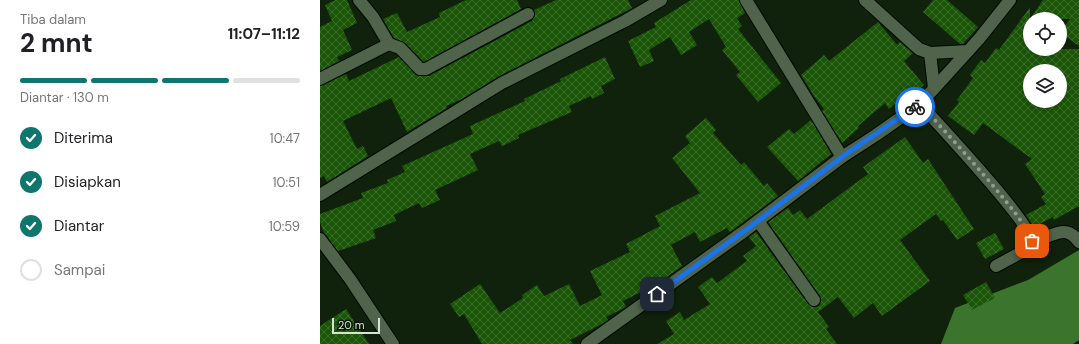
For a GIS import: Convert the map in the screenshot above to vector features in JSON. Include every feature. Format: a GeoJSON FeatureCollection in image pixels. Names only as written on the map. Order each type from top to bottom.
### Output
{"type":"FeatureCollection","features":[{"type":"Feature","properties":{"kind":"street"},"geometry":{"type":"LineString","coordinates":[[359,0],[374,17],[389,44],[400,48],[420,69],[426,69],[528,14]]}},
{"type":"Feature","properties":{"kind":"street"},"geometry":{"type":"LineString","coordinates":[[320,195],[502,83],[625,21],[661,0]]}},
{"type":"Feature","properties":{"kind":"street"},"geometry":{"type":"LineString","coordinates":[[746,0],[842,157]]}},
{"type":"Feature","properties":{"kind":"street"},"geometry":{"type":"LineString","coordinates":[[865,0],[918,49],[930,53],[968,51]]}},
{"type":"Feature","properties":{"kind":"street"},"geometry":{"type":"LineString","coordinates":[[587,344],[758,221],[842,157],[920,104],[968,51],[1010,0]]}},
{"type":"Feature","properties":{"kind":"street"},"geometry":{"type":"LineString","coordinates":[[320,79],[389,44]]}},
{"type":"Feature","properties":{"kind":"street"},"geometry":{"type":"LineString","coordinates":[[930,53],[934,88]]}},
{"type":"Feature","properties":{"kind":"street"},"geometry":{"type":"LineString","coordinates":[[920,104],[1002,198],[1029,234],[1032,241]]}},
{"type":"Feature","properties":{"kind":"street"},"geometry":{"type":"LineString","coordinates":[[758,221],[814,300]]}},
{"type":"Feature","properties":{"kind":"street"},"geometry":{"type":"LineString","coordinates":[[996,266],[1022,252],[1032,241],[1065,232],[1070,232],[1077,239]]}},
{"type":"Feature","properties":{"kind":"street"},"geometry":{"type":"LineString","coordinates":[[320,239],[350,279],[393,344]]}},
{"type":"Feature","properties":{"kind":"shaded area"},"geometry":{"type":"Polygon","coordinates":[[[1079,250],[1079,340],[1073,344],[941,344],[955,308],[1028,280],[1079,250]]]}},
{"type":"Feature","properties":{"kind":"building"},"geometry":{"type":"Polygon","coordinates":[[[335,0],[347,0],[357,23],[343,30],[352,50],[337,57],[339,61],[320,71],[320,27],[332,21],[325,5],[335,0]]]}},
{"type":"Feature","properties":{"kind":"building"},"geometry":{"type":"Polygon","coordinates":[[[466,0],[517,0],[521,9],[424,62],[405,43],[394,38],[383,19],[397,13],[407,32],[440,17],[439,13],[466,0]]]}},
{"type":"Feature","properties":{"kind":"building"},"geometry":{"type":"Polygon","coordinates":[[[556,0],[628,0],[632,8],[499,76],[462,99],[446,106],[447,108],[407,132],[391,98],[343,121],[357,149],[363,146],[368,156],[327,182],[324,176],[320,178],[320,86],[346,74],[349,81],[399,57],[417,76],[429,76],[532,21],[535,15],[534,10],[556,0]]]}},
{"type":"Feature","properties":{"kind":"building"},"geometry":{"type":"Polygon","coordinates":[[[691,0],[739,0],[745,13],[737,18],[742,26],[738,29],[781,83],[758,102],[736,75],[740,72],[722,50],[726,47],[709,19],[689,32],[697,45],[681,55],[670,37],[649,50],[654,61],[640,67],[628,41],[656,27],[654,23],[691,0]]]}},
{"type":"Feature","properties":{"kind":"building"},"geometry":{"type":"Polygon","coordinates":[[[933,0],[947,0],[978,27],[963,44],[960,44],[923,12],[933,0]]]}},
{"type":"Feature","properties":{"kind":"building"},"geometry":{"type":"Polygon","coordinates":[[[1043,0],[1079,0],[1079,46],[1067,37],[1067,23],[1070,19],[1067,19],[1067,12],[1035,12],[1043,0]]]}},
{"type":"Feature","properties":{"kind":"building"},"geometry":{"type":"Polygon","coordinates":[[[1023,17],[1023,56],[1067,56],[1067,49],[1079,49],[1079,206],[1054,220],[1053,217],[1034,227],[1026,215],[1046,204],[1041,197],[1045,194],[1025,164],[1032,159],[983,123],[974,135],[948,116],[959,102],[957,100],[973,78],[970,75],[981,60],[985,63],[996,48],[999,50],[1023,17]]]}},
{"type":"Feature","properties":{"kind":"building"},"geometry":{"type":"Polygon","coordinates":[[[878,22],[897,45],[900,42],[913,53],[904,61],[924,85],[905,101],[903,98],[889,109],[885,103],[858,126],[859,128],[842,143],[822,111],[824,109],[801,75],[824,55],[829,61],[878,22]]]}},
{"type":"Feature","properties":{"kind":"building"},"geometry":{"type":"Polygon","coordinates":[[[605,57],[615,79],[601,86],[604,93],[592,99],[591,96],[569,106],[572,112],[518,135],[519,138],[502,146],[499,141],[470,154],[478,170],[435,190],[440,200],[422,208],[419,203],[394,215],[396,221],[373,230],[376,238],[338,251],[324,233],[320,222],[320,214],[363,198],[361,193],[388,183],[387,180],[405,172],[402,166],[473,134],[470,126],[525,101],[524,99],[561,81],[560,79],[605,57]]]}},
{"type":"Feature","properties":{"kind":"building"},"geometry":{"type":"Polygon","coordinates":[[[706,118],[716,130],[713,133],[741,165],[744,162],[764,186],[767,183],[778,196],[730,232],[727,228],[700,242],[695,232],[671,245],[682,266],[646,292],[645,290],[623,301],[626,307],[606,317],[608,320],[602,324],[570,340],[573,344],[482,344],[464,314],[459,317],[450,304],[480,284],[500,313],[523,298],[522,295],[537,285],[544,296],[569,284],[580,306],[602,295],[590,271],[630,252],[626,244],[660,226],[655,216],[700,193],[672,158],[690,143],[685,136],[706,118]]]}},
{"type":"Feature","properties":{"kind":"building"},"geometry":{"type":"Polygon","coordinates":[[[811,120],[831,154],[798,181],[767,147],[789,129],[794,134],[811,120]]]}},
{"type":"Feature","properties":{"kind":"building"},"geometry":{"type":"Polygon","coordinates":[[[905,137],[923,163],[928,159],[974,229],[957,240],[943,220],[941,221],[936,214],[900,240],[930,281],[882,316],[873,303],[854,318],[838,297],[818,312],[829,327],[826,329],[837,344],[657,344],[674,334],[666,321],[680,312],[684,320],[710,304],[698,287],[712,277],[717,283],[747,261],[743,256],[756,246],[749,237],[756,232],[808,304],[814,307],[819,306],[821,300],[820,296],[768,222],[788,208],[793,215],[800,210],[807,219],[868,174],[863,167],[905,137]]]}},
{"type":"Feature","properties":{"kind":"building"},"geometry":{"type":"Polygon","coordinates":[[[995,233],[1004,249],[985,259],[976,243],[995,233]]]}},
{"type":"Feature","properties":{"kind":"building"},"geometry":{"type":"Polygon","coordinates":[[[986,282],[995,298],[972,310],[963,295],[986,282]]]}},
{"type":"Feature","properties":{"kind":"building"},"geometry":{"type":"Polygon","coordinates":[[[346,309],[369,344],[320,344],[320,326],[346,309]]]}},
{"type":"Feature","properties":{"kind":"way so far"},"geometry":{"type":"LineString","coordinates":[[915,107],[920,104],[1002,198],[1032,238],[1032,241]]}},
{"type":"Feature","properties":{"kind":"route"},"geometry":{"type":"LineString","coordinates":[[657,294],[746,230],[842,157],[915,107]]}}]}
